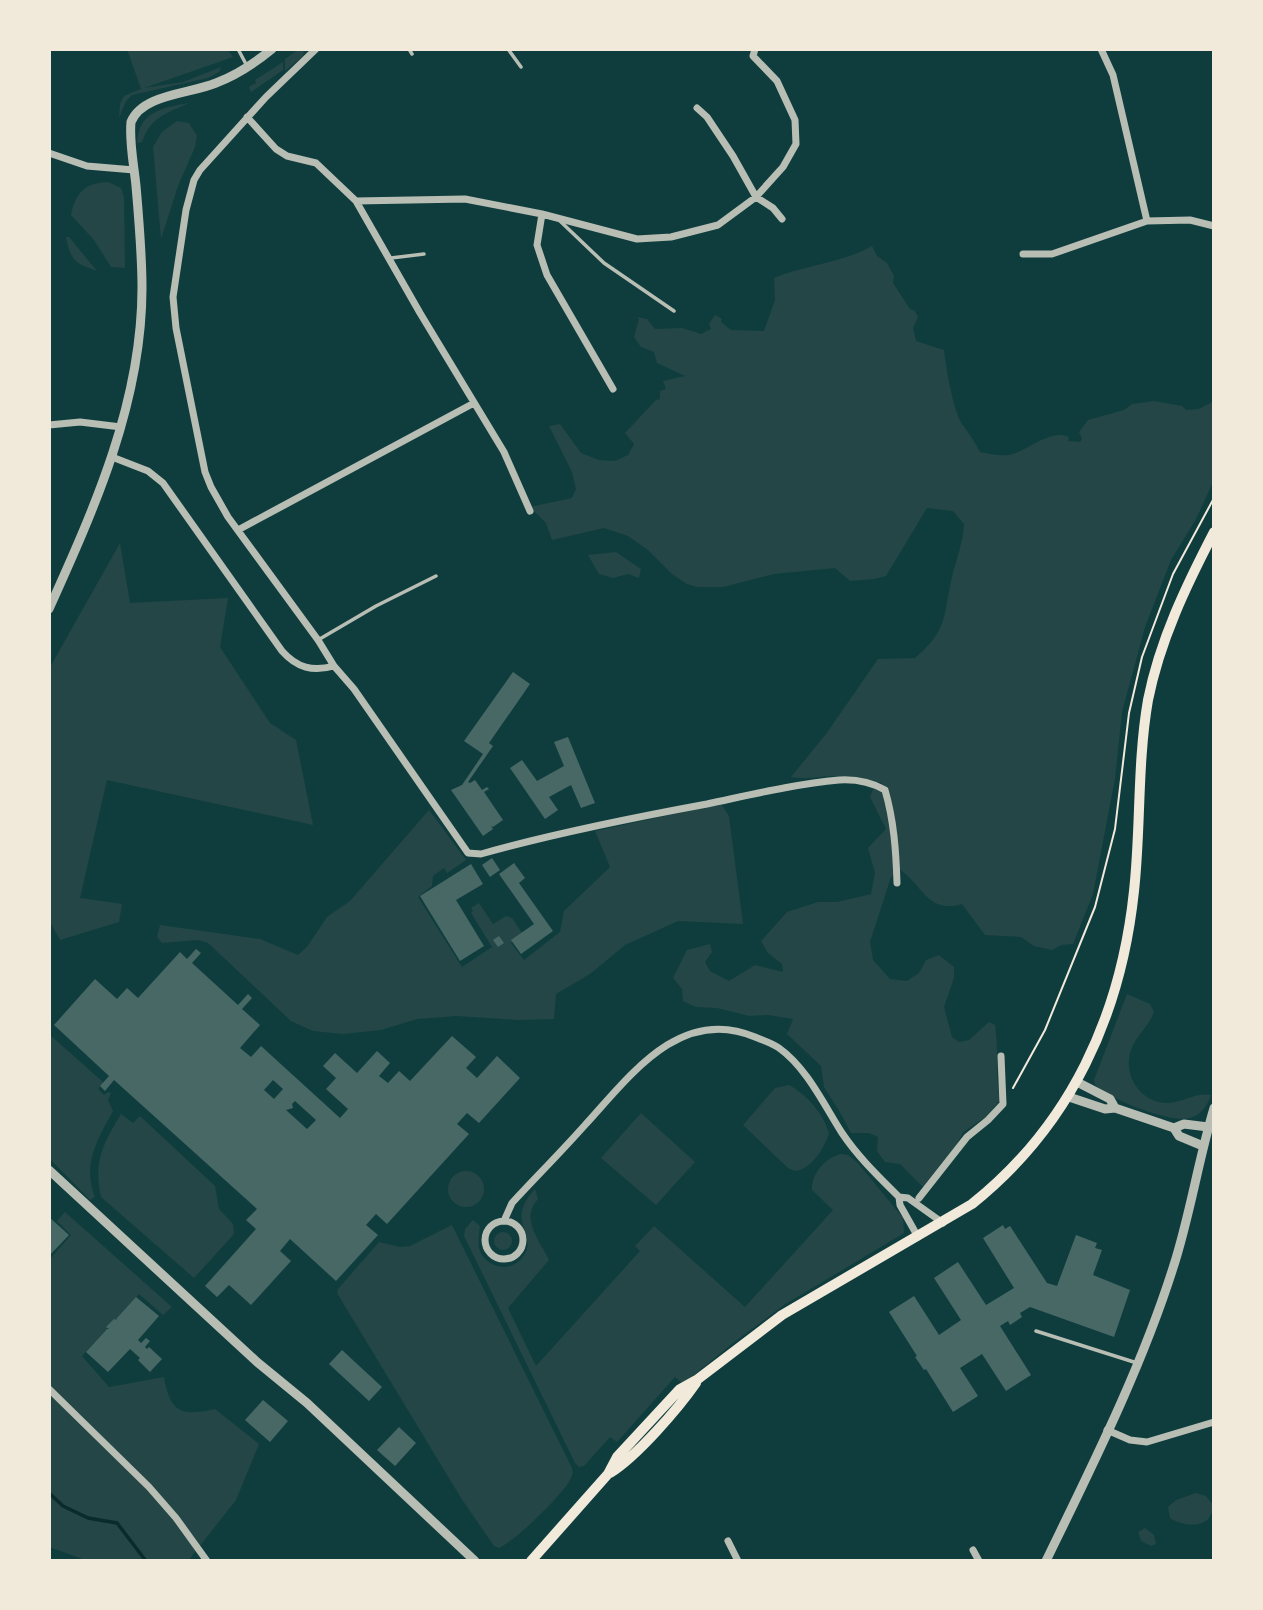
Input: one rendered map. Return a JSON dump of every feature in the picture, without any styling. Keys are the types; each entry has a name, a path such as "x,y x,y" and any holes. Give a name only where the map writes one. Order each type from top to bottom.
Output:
{"main road":[{"path":"531,1561 608,1474 624,1464 686,1397 698,1379 782,1315 972,1204 1007,1173 1069,1097 1109,1013 1127,938 1134,891 1143,732 1156,666 1178,604 1214,533"}],"street":[{"path":"49,609 87,524 121,427 132,381 141,319 140,223 131,122 141,107 155,100 208,86 248,67 272,49"},
{"path":"316,49 214,152 194,180 176,262 173,297 176,328 205,472 219,501 238,530 334,666 354,689 468,853 481,854 588,827 765,792 841,780 864,781 885,790 895,842 897,883"},
{"path":"356,201 465,199 542,214 637,239 671,237 718,225 756,197 783,167 796,144 795,120 777,81 753,56 755,49"},
{"path":"1101,49 1113,75 1147,221"},
{"path":"697,108 707,117 733,156 756,197 773,208 782,219"},
{"path":"247,117 276,149 287,156 316,163 356,201 504,452 530,511"},
{"path":"49,153 87,166 134,170"},
{"path":"542,214 537,245 547,275 613,389"},
{"path":"1023,254 1052,254 1147,221 1190,220 1214,226"},
{"path":"238,530 474,403"},
{"path":"49,425 88,423 121,427"},
{"path":"111,457 148,471 163,483 286,656 304,668 313,670 334,666"},
{"path":"504,1221 516,1225 523,1242 517,1254 506,1259 493,1256 485,1240 490,1228 504,1221 512,1203 631,1074 655,1052 688,1034 716,1028 744,1033 779,1047 811,1083 871,1169 899,1196 908,1198 943,1223"},
{"path":"919,1198 967,1137 1003,1104 1001,1056"},
{"path":"1077,1082 1110,1099 1115,1108"},
{"path":"1069,1097 1105,1110 1115,1108 1174,1128 1179,1136 1203,1146"},
{"path":"1046,1561 1137,1363 1173,1267 1214,1108"},
{"path":"1174,1128 1184,1124 1208,1127"},
{"path":"49,1171 474,1559 482,1561"},
{"path":"899,1196 900,1205 918,1237"},
{"path":"49,1389 149,1487 176,1518 207,1561"},
{"path":"1107,1430 1130,1440 1147,1442 1214,1422"},
{"path":"728,1541 738,1561"},
{"path":"973,1550 979,1561"}],"lane":[{"path":"239,49 248,67"},
{"path":"508,49 521,67"},
{"path":"556,218 604,263 674,311"},
{"path":"389,259 425,254"},
{"path":"318,640 376,606 436,576"},
{"path":"1036,1331 1137,1363"}],"path":[{"path":"1003,1104 1045,1030 1095,907 1115,829 1129,713 1142,657 1173,574 1214,498"}],"shaded area":[{"path":"127,49 227,49 233,57 144,88 183,82 221,67 219,72 208,78 132,95 126,101 119,118 120,104 124,96 141,89"},
{"path":"299,49 304,49 303,56 285,71 285,59"},
{"path":"283,62 283,70 251,92 249,87 256,83 255,80"},
{"path":"189,103 160,117 150,126 142,142 137,143 142,124 147,118 161,109"},
{"path":"177,121 189,123 197,136 161,239 153,147 162,132"},
{"path":"108,182 121,188 124,197 125,268 111,267 94,240 71,215 83,190 93,184"},
{"path":"66,237 69,237 97,271 75,260"},
{"path":"872,246 877,256 887,263 894,276 893,283 918,317 913,328 916,341 944,350 956,409 980,452 1009,455 1055,435 1069,437 1068,441 1080,442 1082,439 1079,432 1088,420 1124,410 1132,404 1154,401 1182,406 1186,410 1199,409 1214,401 1214,480 1196,519 1171,560 1145,627 1122,712 1115,779 1093,894 1073,944 1061,945 1052,950 1034,946 1021,937 985,935 962,904 950,906 933,902 900,870 891,877 870,942 873,960 890,979 907,981 919,973 926,960 939,955 954,967 954,978 944,1007 952,1037 959,1042 969,1040 989,1022 995,1025 996,1034 1000,1100 986,1117 963,1132 957,1144 923,1187 900,1164 885,1162 877,1151 878,1137 869,1133 851,1133 824,1087 821,1066 787,1034 793,1019 768,1015 749,1016 717,1008 696,1007 683,1001 682,989 673,978 687,950 710,944 712,952 705,962 710,971 729,981 755,965 783,972 782,964 768,953 761,941 787,912 818,902 837,902 871,894 875,873 868,848 886,829 870,797 874,787 882,783 843,776 791,777 826,734 878,659 915,658 939,631 964,524 953,511 927,508 886,576 874,579 850,581 835,568 774,574 723,587 697,587 672,574 648,550 628,536 604,528 552,540 546,523 530,507 572,498 576,489 572,472 549,426 560,424 581,453 599,460 615,461 628,455 634,444 625,433 660,399 660,391 666,389 663,381 685,376 657,363 654,352 641,347 634,337 639,319 637,317 647,319 655,329 682,328 701,334 711,329 709,324 715,315 731,330 764,331 775,300 774,278"},
{"path":"120,543 130,603 228,598 220,647 270,723 296,740 313,825 107,780 80,898 122,904 119,922 60,940 49,920 49,669"},
{"path":"616,552 641,569 639,578 628,574 613,578 599,574 588,555"},
{"path":"721,804 729,816 743,924 678,921 625,945 590,974 556,994 554,1019 518,1020 457,1016 417,1019 381,1030 343,1034 313,1031 291,1021 208,943 198,940 162,943 157,937 160,925 260,939 298,955 307,947 327,917 350,901 429,810 466,860 447,873 444,868 433,876 432,886 418,897 462,967 492,947 471,913 471,908 479,903 493,924 506,916 512,918 522,933 511,943 524,960 560,932 564,911 610,867 595,831"},
{"path":"1127,994 1150,1004 1154,1012 1131,1050 1129,1069 1136,1086 1150,1099 1159,1102 1169,1103 1211,1095 1198,1114 1184,1119 1150,1112 1112,1097 1095,1085 1094,1080"},
{"path":"49,1034 103,1082 98,1089 104,1095 111,1093 108,1100 113,1111 97,1143 91,1163 91,1185 95,1197 90,1200 49,1158"},
{"path":"789,1085 814,1105 829,1133 821,1151 812,1162 795,1171 788,1168 743,1125 775,1088"},
{"path":"641,1113 695,1162 656,1205 601,1158"},
{"path":"121,1114 133,1123 140,1116 215,1186 219,1209 233,1224 234,1234 194,1278 101,1197 98,1173 101,1153"},
{"path":"841,1154 848,1155 857,1162 903,1218 904,1233 784,1305 683,1384 675,1377 617,1442 610,1437 584,1466 579,1467 464,1236 465,1229 473,1220 480,1226 479,1248 491,1264 504,1267 517,1263 527,1250 528,1242 522,1211 535,1189 538,1199 533,1207 531,1222 549,1260 508,1308 536,1366 640,1251 635,1246 654,1226 745,1307 833,1210 812,1190 812,1184 820,1167"},
{"path":"466,1171 479,1176 484,1189 479,1202 466,1207 453,1202 448,1189 453,1176"},
{"path":"65,1212 172,1307 163,1315 139,1294 82,1356 109,1387 164,1377 170,1398 179,1409 194,1412 215,1409 259,1444 236,1500 188,1561 88,1561 49,1547 49,1260 71,1235 57,1221"},
{"path":"452,1225 573,1471 567,1485 550,1505 516,1537 499,1548 494,1546 461,1498 337,1293 379,1242 400,1247 410,1246"},
{"path":"503,1232 509,1235 512,1241 509,1247 503,1250 497,1247 494,1241 497,1235"},
{"path":"1196,1493 1206,1496 1213,1505 1208,1519 1190,1525 1170,1518 1168,1507 1176,1500"},
{"path":"1145,1528 1154,1535 1156,1544 1151,1546 1141,1541 1138,1532"}],"building":[{"path":"513,672 530,684 489,743 493,746 468,782 475,780 482,790 487,787 489,789 484,792 503,820 491,826 493,829 483,836 451,790 462,785 483,754 464,741"},
{"path":"568,737 595,803 581,808 571,785 549,797 558,810 545,819 510,768 522,760 537,781 564,766 554,742"},
{"path":"492,858 500,870 490,877 482,865"},
{"path":"514,863 525,878 519,883 553,931 521,954 511,940 534,924 499,874"},
{"path":"471,864 483,884 456,900 484,946 460,961 420,896"},
{"path":"499,936 504,943 498,947 493,940"},
{"path":"196,949 201,953 192,963 238,1005 248,994 252,998 242,1009 260,1025 240,1048 251,1057 261,1046 340,1118 348,1109 326,1089 336,1078 323,1066 335,1053 357,1073 377,1051 390,1063 379,1076 388,1083 399,1071 410,1081 452,1036 476,1057 466,1068 477,1078 497,1056 520,1078 479,1123 467,1113 457,1124 469,1134 387,1224 376,1214 366,1225 378,1235 336,1281 290,1239 280,1251 291,1261 251,1305 229,1285 217,1297 205,1286 256,1229 246,1220 257,1209 114,1080 105,1091 100,1086 109,1076 54,1025 95,979 117,999 127,988 138,998 180,952 187,959","holes":["273,1080 283,1089 274,1099 264,1090","295,1101 316,1120 307,1129 286,1110 293,1108"]},
{"path":"49,1217 69,1235 49,1256"},
{"path":"1003,1225 1005,1229 1010,1226 1047,1283 1057,1286 1076,1235 1097,1243 1095,1248 1102,1250 1093,1275 1130,1290 1114,1337 1030,1307 1020,1313 1022,1317 1010,1325 1008,1321 1000,1326 1031,1375 1006,1391 982,1354 960,1368 978,1396 953,1412 926,1369 924,1370 915,1357 917,1356 889,1312 914,1296 939,1335 961,1320 934,1278 958,1262 986,1305 1014,1288 983,1238"},
{"path":"136,1297 159,1316 138,1340 141,1343 146,1338 150,1341 145,1347 149,1347 162,1359 150,1372 130,1349 108,1372 86,1352"},
{"path":"342,1350 382,1387 369,1401 329,1364"},
{"path":"263,1400 288,1421 270,1442 245,1420"},
{"path":"399,1427 416,1443 395,1466 377,1450"}],"waterway":[{"path":"49,1493 63,1506 88,1518 117,1523 146,1561"}]}
